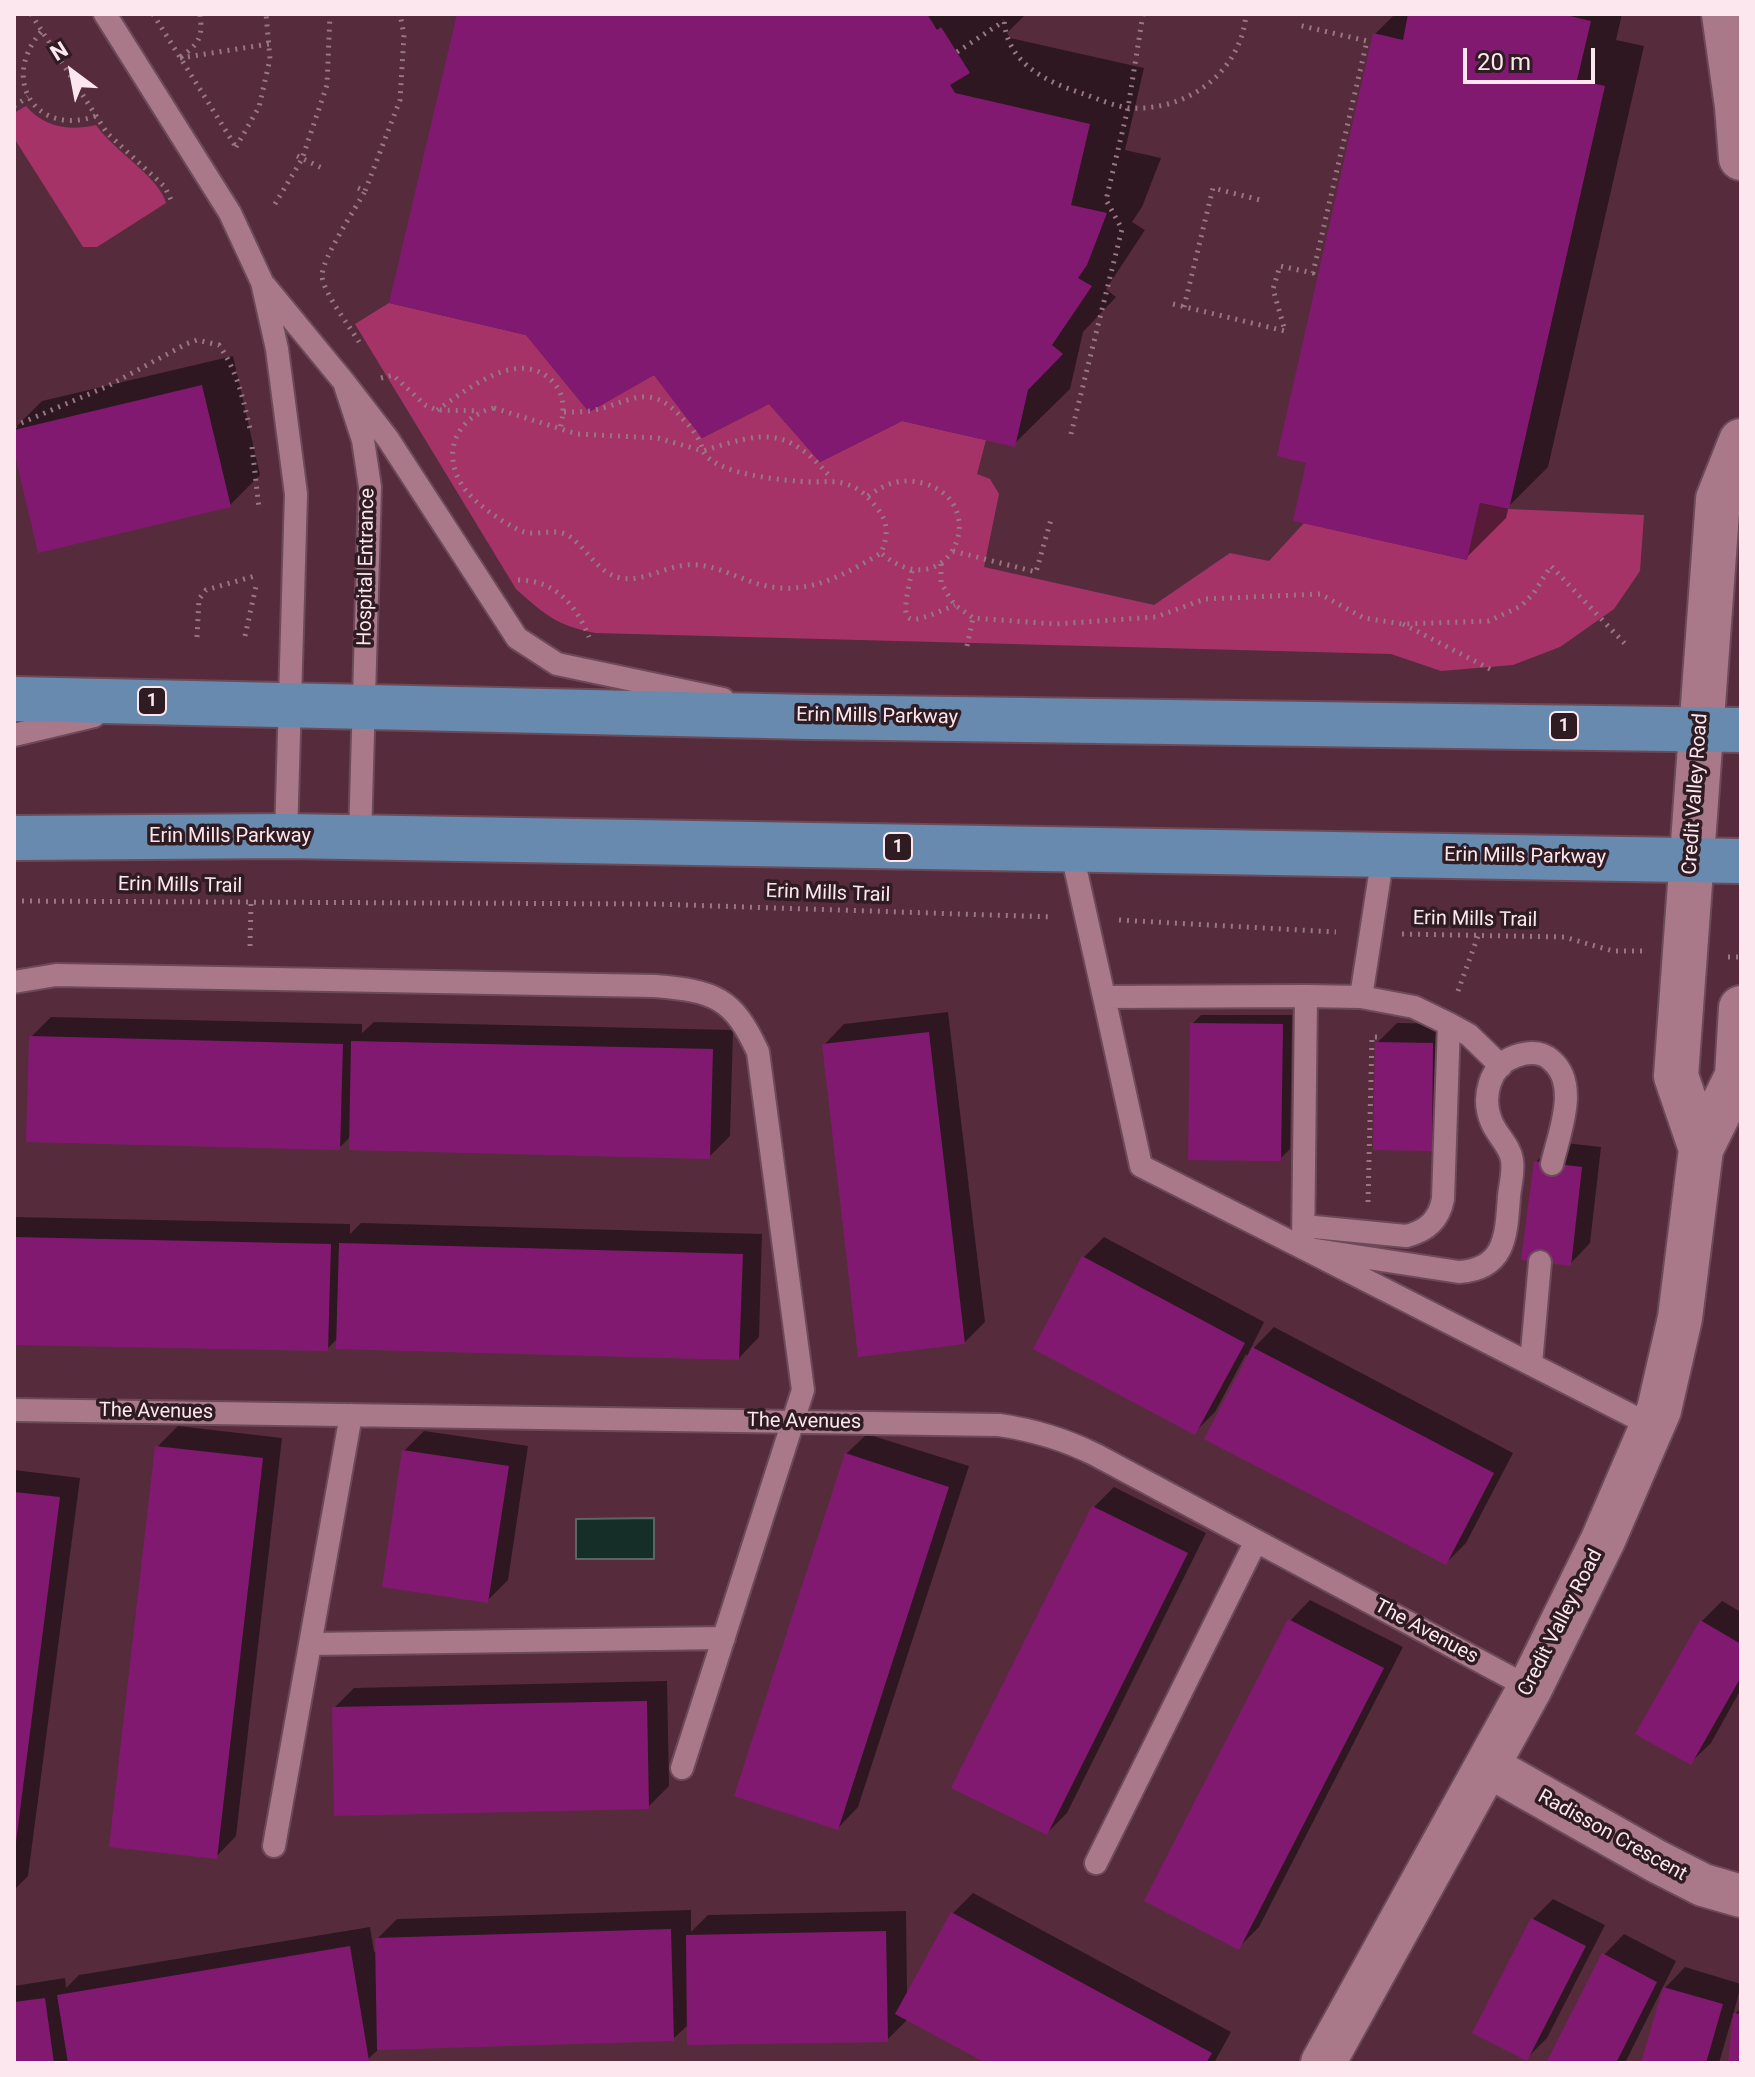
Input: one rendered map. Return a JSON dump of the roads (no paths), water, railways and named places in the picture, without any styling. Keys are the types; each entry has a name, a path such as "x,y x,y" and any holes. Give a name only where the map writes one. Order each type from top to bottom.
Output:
{"main road":[{"name":"Erin Mills Parkway","path":"14,699 810,717 1721,729"},
{"name":"Erin Mills Parkway","path":"14,838 286,836 1741,861"}],"street":[{"path":"1724,14 1741,158"},
{"name":"Credit Valley Road","path":"1701,1149 1676,1076 1691,860 1721,729 1718,499 1741,441"},
{"name":"Credit Valley Road","path":"1323,2063 1530,1688 1603,1540 1659,1410 1680,1318 1701,1149 1737,1076 1741,1008"},
{"name":"Radisson Crescent","path":"1488,1766 1656,1861 1703,1885 1741,1896"}],"lane":[{"name":"Hospital Entrance","path":"105,14 230,213 262,282 277,349 296,494 286,836"},
{"name":"Hospital Entrance","path":"262,282 344,382 363,440 370,487 360,838"},
{"path":"344,382 388,439 517,638 557,664 810,717"},
{"path":"14,735 157,701"},
{"path":"1071,849 1141,1166 1303,1237 1531,1364 1652,1426"},
{"path":"1361,997 1383,855"},
{"path":"14,982 56,975 655,986 690,989 725,1001 745,1024 758,1052 803,1390 682,1768"},
{"path":"1303,1237 1306,996"},
{"path":"1104,997 1361,997 1414,1007 1446,1022 1469,1035 1501,1066"},
{"path":"1303,1237 1406,1236 1419,1233 1440,1213 1443,1199 1446,1022"},
{"path":"1303,1237 1459,1272 1476,1271 1492,1261 1506,1233 1512,1159 1490,1120 1486,1103 1489,1084 1501,1066 1513,1057 1531,1053 1545,1055 1563,1075 1566,1092 1552,1164"},
{"path":"1531,1364 1540,1262"},
{"name":"The Avenues","path":"14,1410 999,1425 1033,1430 1064,1439 1096,1455 1530,1688"},
{"path":"274,1846 351,1415"},
{"path":"1096,1863 1256,1541"},
{"path":"311,1644 724,1638"}]}
